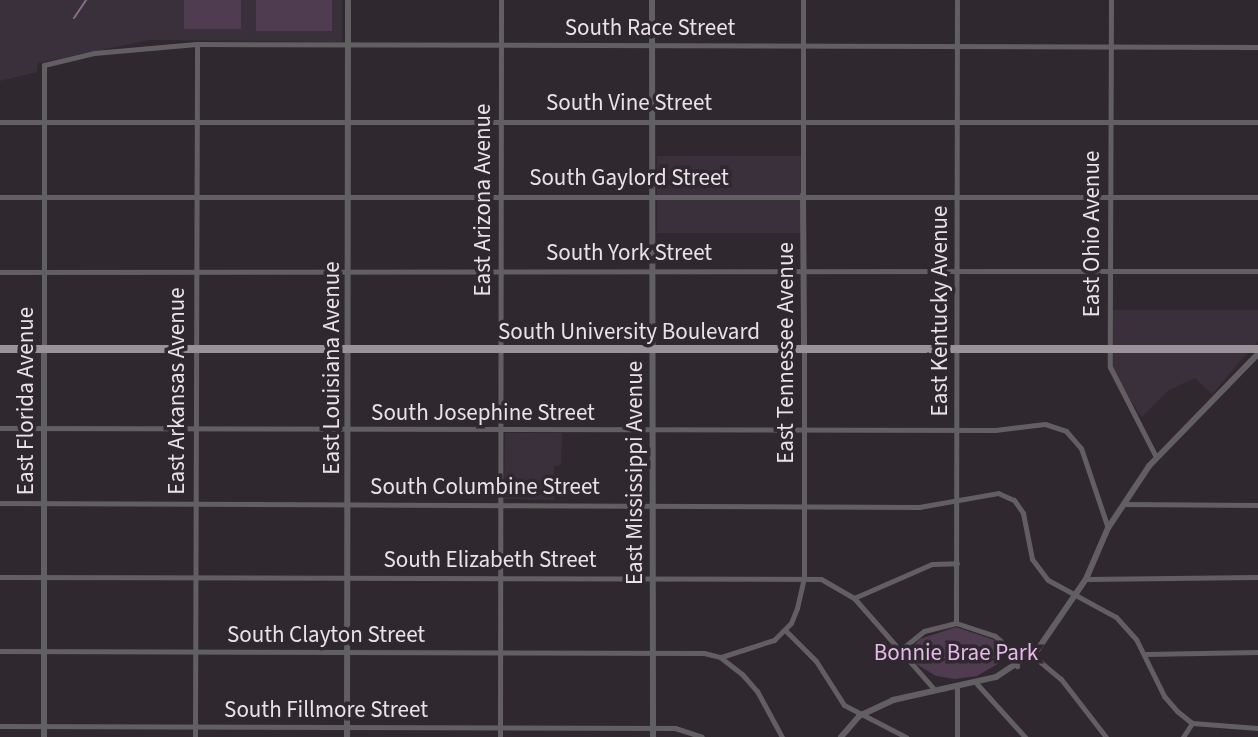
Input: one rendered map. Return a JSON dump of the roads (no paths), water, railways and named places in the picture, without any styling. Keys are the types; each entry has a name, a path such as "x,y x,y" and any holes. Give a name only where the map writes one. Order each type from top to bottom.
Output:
{"main road":[{"name":"South University Boulevard","path":"0,349 1258,352"}],"street":[{"name":"East Louisiana Avenue","path":"347,737 350,119 348,0"},
{"name":"East Arizona Avenue","path":"500,737 501,0"},
{"name":"East Mississippi Avenue","path":"652,0 653,733"},
{"name":"East Tennessee Avenue","path":"785,630 797,608 804,578 803,0"},
{"name":"East Kentucky Avenue","path":"956,622 957,0"},
{"name":"East Ohio Avenue","path":"1111,0 1109,350 1113,381 1136,413 1156,457"},
{"name":"South Race Street","path":"44,65 94,52 197,44 1258,47"},
{"name":"East Arkansas Avenue","path":"195,737 197,429 194,269 197,44"},
{"name":"East Florida Avenue","path":"44,65 44,737"},
{"name":"South Vine Street","path":"0,122 350,119 1258,122"},
{"name":"South Gaylord Street","path":"0,197 44,194 1258,197"},
{"name":"South York Street","path":"0,272 194,269 1258,271"},
{"path":"841,737 859,716 934,689 977,684 1017,666 1032,655 1054,631 1086,579 1108,528 1156,457 1258,352"},
{"name":"South Josephine Street","path":"0,428 957,430 1045,424 1066,431 1081,448 1108,528"},
{"name":"South Columbine Street","path":"0,503 919,507 998,493 1014,500 1023,513 1032,559 1048,580 1074,597"},
{"path":"1124,504 1258,505"},
{"path":"854,598 932,564 957,563"},
{"name":"South Elizabeth Street","path":"0,577 821,579 854,598 898,652 934,689"},
{"path":"1086,579 1258,577"},
{"path":"1074,597 1116,617 1145,654 1164,696 1192,723 1258,728"},
{"path":"898,652 924,631 956,622 980,628 1002,641 1017,666"},
{"path":"720,657 766,644 785,630 816,661 844,705 859,716 875,718 905,737"},
{"name":"South Clayton Street","path":"0,652 652,652 720,657"},
{"path":"1145,654 1258,652"},
{"path":"1032,655 1063,681 1105,737"},
{"path":"720,657 757,691 782,737"},
{"path":"977,684 1025,737"},
{"path":"957,687 957,737"},
{"path":"1183,737 1192,723"},
{"name":"South Fillmore Street","path":"0,726 500,728 653,733 675,728 702,737"}],"waterway":[{"path":"74,18 86,0"}],"park label":[{"name":"Bonnie Brae Park","path":"956,653"}]}
